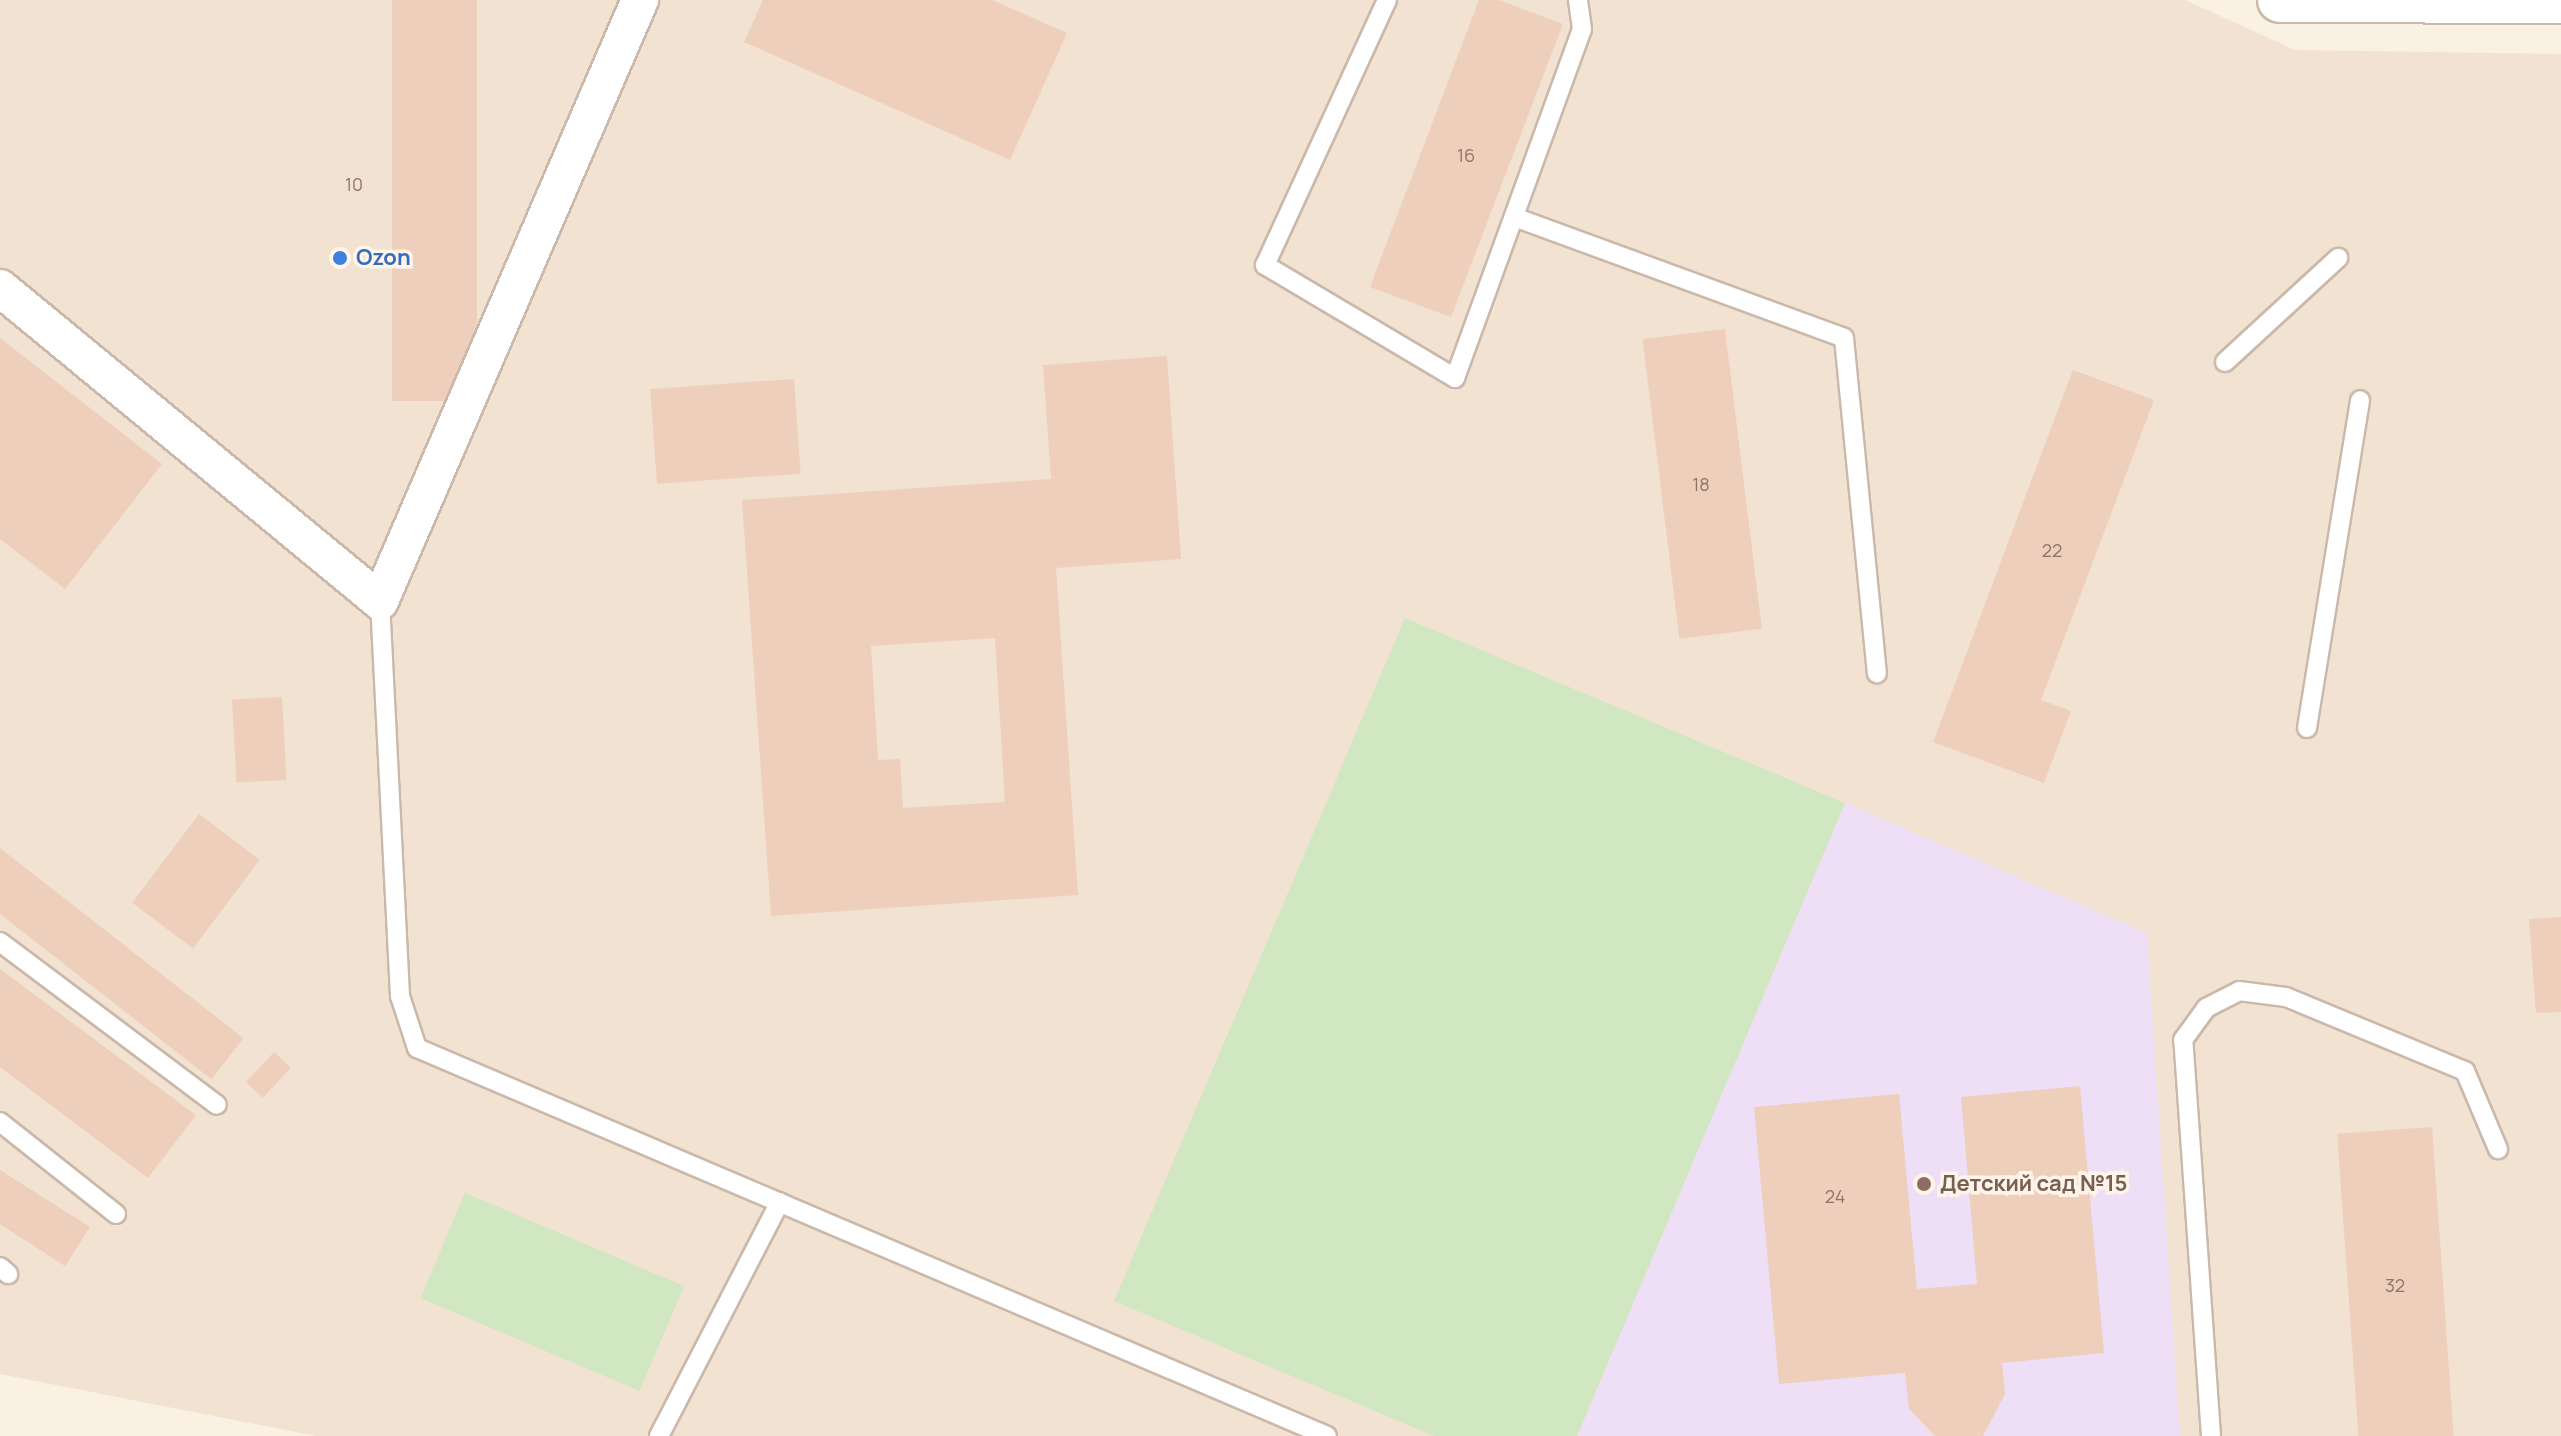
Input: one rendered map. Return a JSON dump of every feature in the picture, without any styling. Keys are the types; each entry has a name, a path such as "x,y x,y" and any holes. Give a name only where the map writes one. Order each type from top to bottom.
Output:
{"street":[{"path":"0,288 380,601 640,0"},
{"path":"2280,0 2561,1"}],"lane":[{"path":"1387,0 1265,265 1455,378 1582,29 1578,0"},
{"path":"1514,217 1844,338 1877,673"},
{"path":"2225,362 2338,258"},
{"path":"2307,728 2360,400"},
{"path":"380,601 400,996 417,1048 1327,1436"},
{"path":"0,942 217,1105"},
{"path":"2211,1436 2183,1040 2206,1008 2239,991 2286,997 2465,1071 2498,1149"},
{"path":"0,1122 116,1214"},
{"path":"659,1436 780,1202"}],"shaded area":[{"path":"0,0 2185,0 2295,50 2561,54 2561,1436 316,1436 0,1374"},
{"name":"Детский сад №15","path":"1845,803 2147,933 2180,1436 1577,1436"}],"green space":[{"path":"1405,618 1845,803 1577,1436 1434,1436 1114,1301"},
{"path":"465,1193 684,1286 640,1391 420,1298"}],"building":[{"path":"392,0 477,0 477,401 392,401"},
{"path":"763,0 992,0 1067,33 1010,160 744,42"},
{"path":"1479,0 1499,0 1563,24 1451,317 1370,287"},
{"path":"1725,329 1762,629 1679,639 1643,339"},
{"path":"0,338 162,464 65,589 0,539"},
{"path":"1167,356 1181,559 1056,568 1078,895 771,916 742,500 1051,479 1043,365","holes":["995,638 1005,802 903,808 900,759 878,760 871,646"]},
{"path":"2073,370 2154,400 2041,700 2071,711 2044,783 1933,742"},
{"path":"794,379 801,474 657,484 650,389"},
{"path":"282,697 286,780 236,783 232,700"},
{"path":"199,814 260,860 193,948 132,903"},
{"path":"0,848 243,1038 211,1079 0,914"},
{"path":"2561,917 2561,1012 2536,1013 2529,919"},
{"path":"0,969 196,1115 148,1178 0,1067"},
{"path":"274,1052 291,1068 263,1098 246,1082"},
{"path":"2080,1086 2104,1353 2002,1363 2005,1394 1983,1436 1935,1436 1909,1409 1905,1373 1779,1384 1754,1107 1899,1094 1917,1289 1977,1284 1961,1097"},
{"path":"2432,1127 2454,1436 2358,1436 2337,1134"},
{"path":"0,1170 90,1227 65,1266 0,1224"}],"place":[{"name":"Ozon","path":"340,258"},
{"name":"Детский сад №15","path":"1924,1184"}]}
